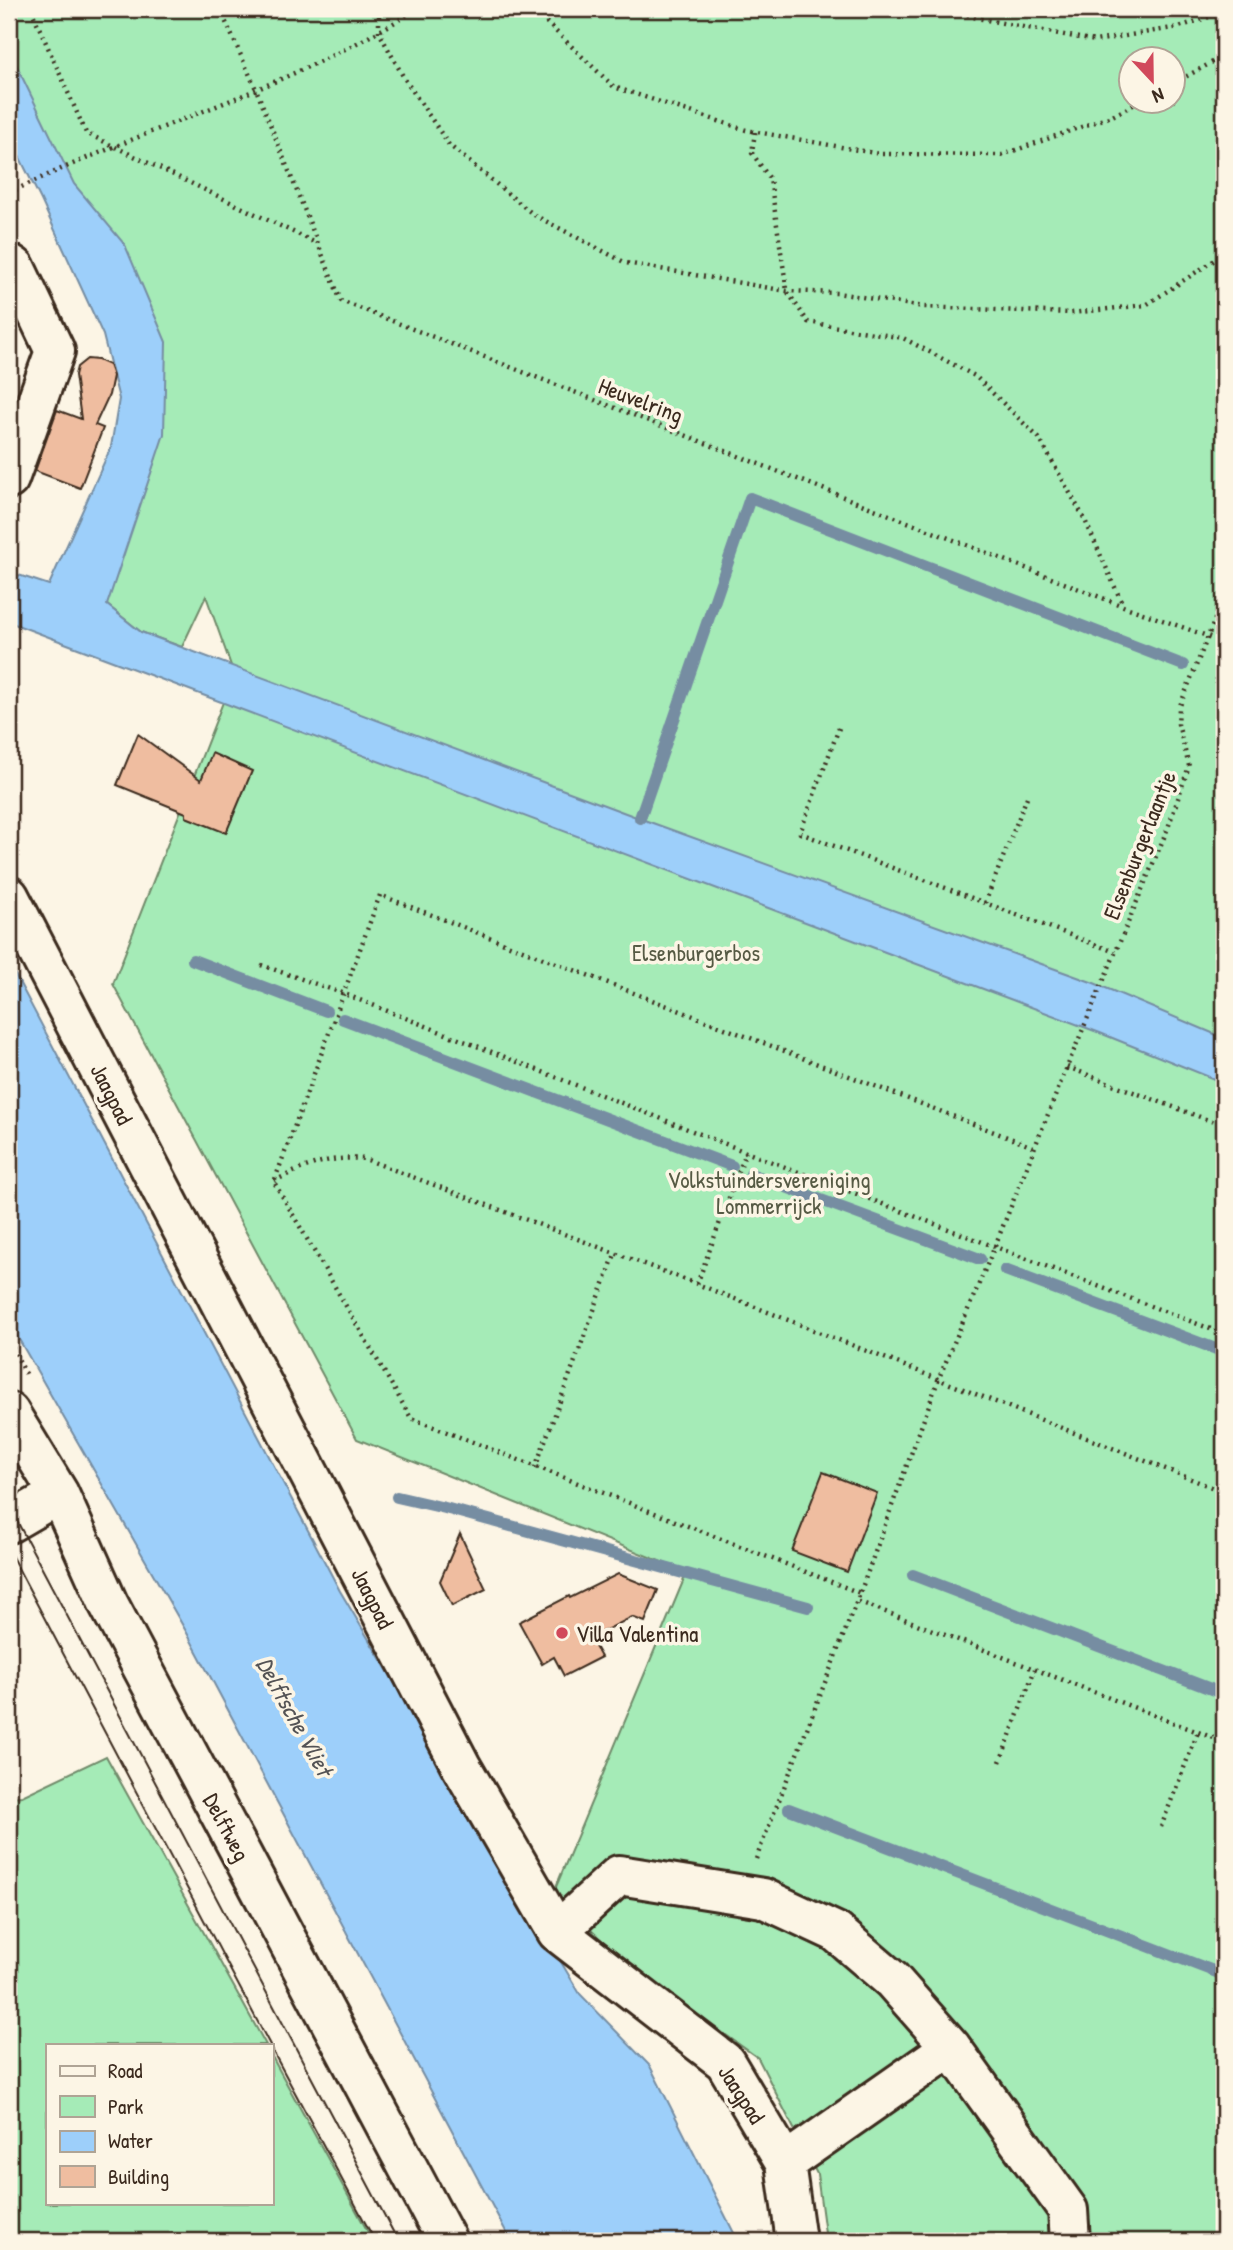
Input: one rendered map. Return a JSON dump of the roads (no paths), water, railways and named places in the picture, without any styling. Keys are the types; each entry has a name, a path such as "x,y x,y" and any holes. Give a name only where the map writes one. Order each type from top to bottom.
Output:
{"street":[{"path":"9,263 15,267 55,351 9,479"},
{"name":"Jaagpad","path":"9,896 461,1766 557,1932 725,2062 785,2163 796,2241"},
{"name":"Delftweg","path":"9,1412 58,1494 108,1603 447,2241"},
{"path":"9,1523 58,1494"},
{"path":"557,1932 619,1875 762,1898 836,1932 892,1980 951,2047 1068,2210 1070,2241"},
{"path":"785,2163 951,2047"}],"water":[{"path":"9,50 74,184 125,245 166,342 164,434 107,605 141,632 647,821 1094,983 1224,1038 1224,1083 1100,1033 9,622 9,572 49,585 111,447 119,399 103,335 9,136"},
{"name":"Delftsche Vliet","path":"9,963 340,1591 580,1994 650,2066 738,2241 511,2241 187,1633 9,1322"}],"waterway":[{"path":"640,818 750,498 1183,665"},
{"path":"193,960 326,1011"},
{"path":"343,1019 732,1166"},
{"path":"751,1174 980,1259"},
{"path":"1005,1270 1224,1352"},
{"path":"397,1497 808,1607"},
{"path":"913,1575 1224,1694"},
{"path":"789,1809 1224,1975"}],"tram line":[{"path":"9,1506 398,2241"},
{"path":"9,1551 269,2044"},
{"path":"273,2052 375,2241"}],"place":[{"name":"Villa Valentina","path":"562,1633"}],"park label":[{"name":"Elsenburgerbos","path":"696,952"},
{"name":"Volkstuindersvereniging Lommerrijck","path":"769,1192"}]}
